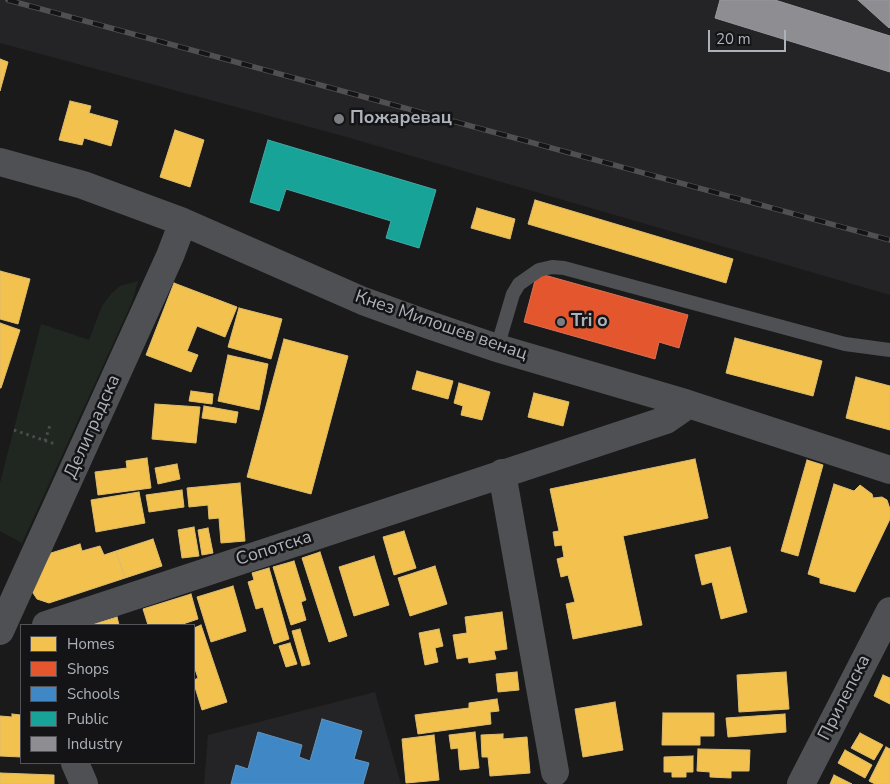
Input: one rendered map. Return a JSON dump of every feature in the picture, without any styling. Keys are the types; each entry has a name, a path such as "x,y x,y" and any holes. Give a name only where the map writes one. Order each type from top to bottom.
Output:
{"street":[{"name":"Кнез Милошев венац","path":"0,162 83,184 183,222 363,301 497,348 685,403 890,470"},
{"name":"Делиградска","path":"7,631 183,222"},
{"name":"Сопотска","path":"49,624 666,420 682,409 685,403"},
{"path":"502,473 555,772"},
{"name":"Прилепска","path":"800,784 890,612"},
{"path":"75,764 84,784"}],"lane":[{"path":"497,348 513,294 519,284 539,270 552,267 564,268 845,344 890,350"}],"path":[{"path":"45,441 50,425"},
{"path":"14,430 58,445"}],"shaded area":[{"path":"0,0 890,0 890,295 343,136 0,43"},
{"path":"138,281 132,302 22,543 0,531 0,483 41,324 89,340 102,306 111,294 120,286"},
{"path":"375,692 401,784 204,784 208,735"}],"building: Homes":[{"path":"0,59 8,62 0,91"},
{"path":"70,101 91,106 89,113 118,121 111,146 84,138 82,145 59,140"},
{"path":"175,130 204,140 190,187 160,177"},
{"path":"535,200 733,259 726,283 528,224"},
{"path":"477,208 515,219 510,239 471,228"},
{"path":"0,271 30,279 18,324 0,319"},
{"path":"174,283 237,307 225,337 197,326 187,351 198,355 191,372 146,355"},
{"path":"239,308 282,319 271,359 228,347"},
{"path":"0,323 20,330 1,388 0,388"},
{"path":"735,338 822,361 813,396 726,373"},
{"path":"284,339 348,356 311,494 247,477"},
{"path":"228,355 268,364 259,410 218,401"},
{"path":"417,371 453,381 448,399 412,389"},
{"path":"856,377 890,386 890,430 846,418"},
{"path":"459,383 490,392 482,420 461,415 463,406 454,403"},
{"path":"191,391 213,394 212,404 189,401"},
{"path":"534,393 569,402 563,426 528,417"},
{"path":"155,404 200,407 196,443 152,439"},
{"path":"204,406 238,412 236,423 202,418"},
{"path":"147,458 151,488 98,495 95,472 127,468 126,461"},
{"path":"695,459 708,518 623,536 642,625 573,639 566,604 575,602 568,575 561,577 557,559 564,557 562,545 555,546 553,532 559,531 550,489"},
{"path":"807,460 823,465 798,556 781,551"},
{"path":"177,464 180,479 158,484 155,468"},
{"path":"240,483 245,541 221,543 219,518 209,519 208,505 189,507 187,488"},
{"path":"834,484 854,491 860,485 872,494 873,498 882,497 887,500 890,509 890,519 855,592 820,583 820,578 808,574"},
{"path":"182,490 184,507 149,512 146,495"},
{"path":"139,492 145,523 96,532 91,500"},
{"path":"194,527 199,556 182,558 178,530"},
{"path":"208,528 213,553 202,555 198,530"},
{"path":"404,531 416,568 394,575 383,537"},
{"path":"153,539 162,566 125,578 116,551"},
{"path":"80,544 82,551 100,546 104,555 116,551 125,578 49,603 37,599 31,590 51,553"},
{"path":"730,547 747,612 721,619 712,582 702,585 695,555"},
{"path":"320,552 347,636 329,642 302,558"},
{"path":"374,556 389,605 354,616 339,567"},
{"path":"294,561 306,600 301,602 306,620 291,625 273,567"},
{"path":"435,566 447,604 410,616 398,578"},
{"path":"269,568 289,639 274,644 263,607 256,609 248,582 254,580 252,573"},
{"path":"233,586 246,631 211,642 197,597"},
{"path":"191,594 198,619 183,624 148,624 143,609"},
{"path":"502,612 507,649 494,651 496,659 469,663 468,657 457,659 453,635 467,633 465,617"},
{"path":"117,617 119,624 93,624"},
{"path":"201,625 227,702 202,710 195,687 195,680 198,678 195,669 195,628"},
{"path":"300,629 310,664 302,666 292,631"},
{"path":"439,629 443,646 435,648 438,662 425,665 419,633"},
{"path":"290,643 297,664 286,667 279,646"},
{"path":"517,672 519,690 498,692 496,674"},
{"path":"786,672 789,709 739,712 737,675"},
{"path":"883,675 890,678 890,704 874,696"},
{"path":"497,699 499,711 490,712 491,724 418,734 415,715 469,708 469,703"},
{"path":"615,702 623,750 583,757 575,709"},
{"path":"663,713 714,713 714,736 700,736 700,745 662,745"},
{"path":"12,714 20,715 20,757 0,756 0,716 12,717"},
{"path":"785,714 786,732 728,737 726,718"},
{"path":"475,732 479,768 460,770 458,748 451,749 449,735"},
{"path":"860,733 883,745 874,760 851,748"},
{"path":"503,734 503,739 527,737 530,773 490,776 488,757 482,757 481,735"},
{"path":"434,735 439,780 406,783 402,739"},
{"path":"886,747 890,749 890,784 875,784 869,781"},
{"path":"698,749 750,750 749,771 731,771 731,778 710,777 710,772 697,771"},
{"path":"845,750 872,765 865,778 838,763"},
{"path":"693,756 693,772 686,772 686,777 672,777 672,772 664,772 664,757"},
{"path":"0,773 54,775 54,784 0,784"},
{"path":"834,775 852,784 830,784"}],"building: Shops":[{"path":"537,273 688,315 679,348 659,342 655,359 524,322"}],"building: Schools":[{"path":"322,719 362,731 354,759 369,763 363,784 231,784 236,765 248,769 258,732 302,745 299,757 310,761"}],"building: Public":[{"path":"268,140 436,190 419,248 386,238 391,221 286,189 279,211 250,202"}],"building: Industry":[{"path":"720,0 775,0 890,36 890,72 715,18"},
{"path":"858,0 890,0 890,27 889,28"}],"railway":[{"path":"8,0 890,240"}],"place":[{"name":"Пожаревац","path":"339,119"},
{"name":"Tri o","path":"561,322"}]}
